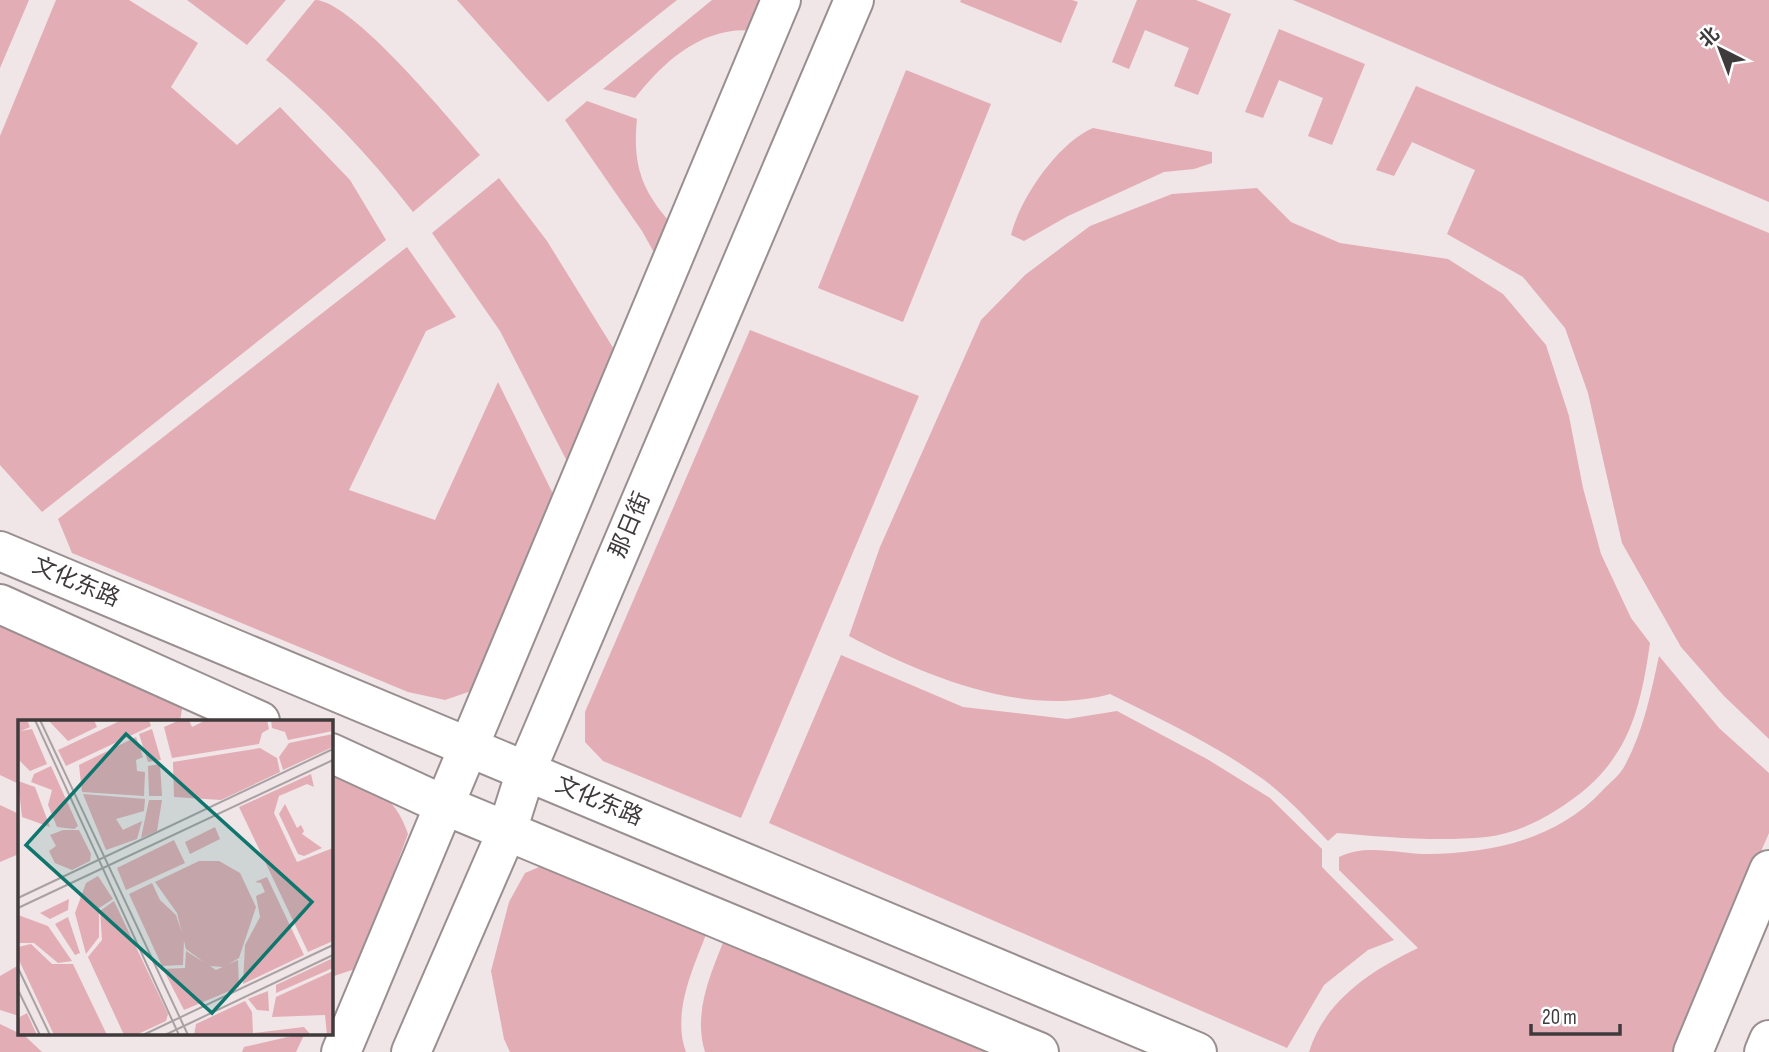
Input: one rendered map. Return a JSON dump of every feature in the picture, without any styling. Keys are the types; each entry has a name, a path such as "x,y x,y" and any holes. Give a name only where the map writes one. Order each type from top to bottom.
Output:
{"street":[{"path":"341,1052 782,0"},
{"name":"那日街","path":"411,1052 506,831 526,771 854,0"},
{"name":"文化东路","path":"0,551 1197,1052"},
{"path":"0,604 258,720"},
{"path":"332,753 444,805 1039,1052"},
{"path":"1693,1052 1769,870"},
{"path":"1764,1052 1769,1040"}],"shaded area":[{"path":"0,0 29,0 0,68"},
{"path":"56,0 129,0 198,43 171,87 237,145 280,107 350,180 386,240 42,512 0,465 0,136"},
{"path":"187,0 286,0 247,45"},
{"path":"315,0 332,5 376,41 426,92 480,155 413,212 344,132 266,60"},
{"path":"457,0 677,0 548,102"},
{"path":"712,0 770,0 756,31 719,34 687,48 659,71 635,98 603,89"},
{"path":"1137,0 1196,0 1231,14 1198,95 1174,86 1189,48 1145,30 1129,69 1112,62"},
{"path":"1293,0 1769,0 1769,202"},
{"path":"960,2 1078,2 1061,43"},
{"path":"1279,29 1365,64 1332,145 1308,136 1323,98 1279,80 1263,118 1245,112"},
{"path":"906,70 991,104 903,322 818,288"},
{"path":"1416,86 1769,233 1769,739 1724,696 1681,647 1622,543 1588,393 1565,328 1523,277 1447,234 1475,170 1412,142 1394,176 1376,170"},
{"path":"587,101 637,119 636,152 642,179 655,204 676,229 661,265 642,231 565,120"},
{"path":"1093,128 1212,152 1212,163 1194,169 1164,172 1068,216 1024,241 1011,235 1023,205 1042,173 1067,146"},
{"path":"499,178 547,241 620,359 572,471 500,331 432,233"},
{"path":"1257,188 1291,222 1340,243 1448,259 1503,294 1546,345 1569,416 1583,488 1601,554 1631,618 1650,643 1634,719 1613,759 1579,795 1547,816 1522,828 1486,837 1449,839 1337,833 1328,841 1267,782 1240,763 1110,694 1077,700 1044,701 1010,697 942,678 849,636 880,547 981,320 1025,275 1090,226 1172,194"},
{"path":"407,247 456,317 426,331 349,490 435,520 498,382 555,498 474,690 445,700 408,692 72,553 58,519"},
{"path":"750,330 919,396 741,818 603,761 585,742 585,712"},
{"path":"0,626 183,704 180,720 18,720 18,784 0,775"},
{"path":"841,655 963,707 1067,719 1117,711 1207,759 1270,798 1322,849 1322,867 1394,940 1368,950 1324,985 1287,1048 769,823"},
{"path":"1659,656 1719,728 1769,773 1769,833 1674,1052 1309,1052 1316,1034 1338,1002 1384,966 1418,948 1339,870 1339,857 1371,850 1428,854 1476,850 1522,840 1565,821 1584,807 1624,767 1641,727"},
{"path":"332,773 368,788 388,800 408,834 358,968 332,977"},
{"path":"0,805 18,814 18,854 0,862"},
{"path":"558,859 709,927 683,1005 682,1037 686,1052 510,1052 504,1039 491,971 509,902 525,873"},
{"path":"728,930 1019,1052 705,1052 701,1021 703,1005"},
{"path":"18,966 18,1016 0,1010 0,976"},
{"path":"0,1024 25,1036 42,1052 0,1052"},
{"path":"305,1034 296,1052 242,1052 244,1047"}]}
